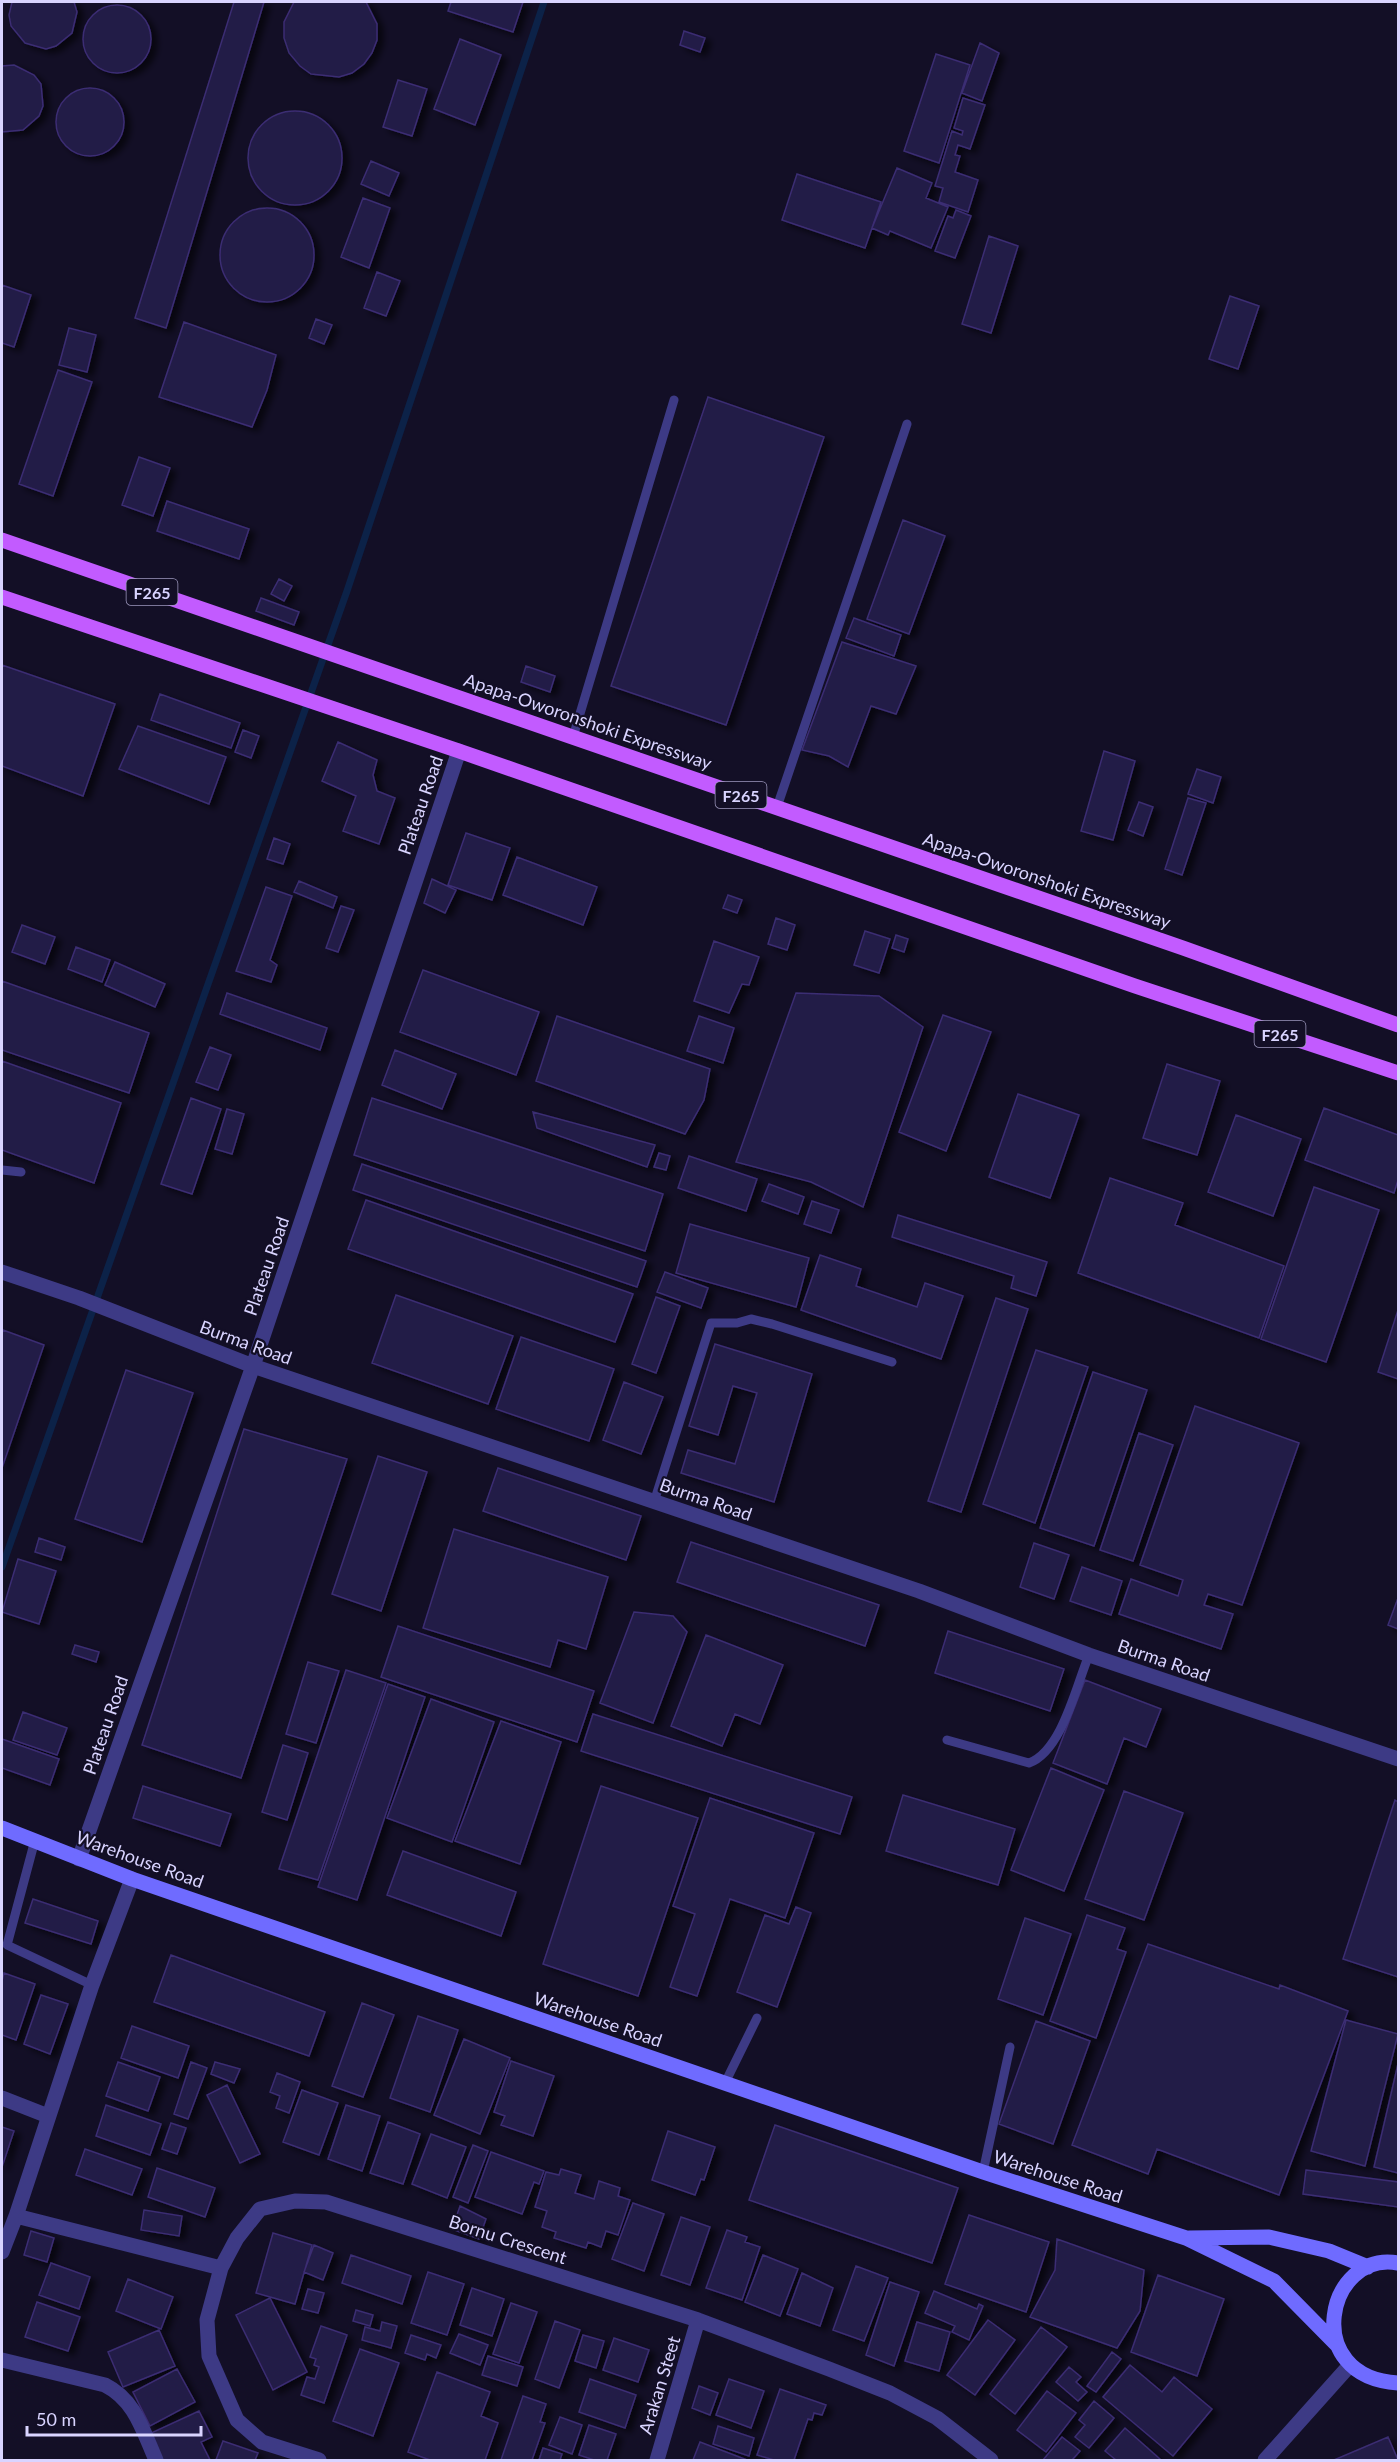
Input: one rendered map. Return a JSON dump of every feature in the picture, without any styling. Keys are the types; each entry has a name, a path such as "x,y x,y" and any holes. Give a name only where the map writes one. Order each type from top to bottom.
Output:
{"main road":[{"name":"Apapa-Oworonshoki Expressway","path":"2,540 1183,948 1398,1025"},
{"name":"F265","path":"2,597 459,751 1135,986 1398,1073"},
{"name":"Warehouse Road","path":"2,1828 132,1879 983,2172 1186,2238 1274,2282 1337,2345 1350,2365"},
{"name":"Warehouse Road","path":"1186,2238 1269,2237 1329,2251 1368,2267"},
{"path":"1337,2345 1333,2321 1337,2299 1350,2280 1368,2267 1398,2263"},
{"path":"1350,2365 1364,2376 1381,2382 1398,2383"}],"street":[{"name":"Plateau Road","path":"79,1859 253,1366 459,751"},
{"name":"Burma Road","path":"2,1272 79,1298 253,1366 919,1591 1089,1655 1398,1760"},
{"path":"2,2252 92,1985 132,1879"},
{"path":"2,2098 48,2115"},
{"name":"Bornu Crescent","path":"221,2268 237,2238 260,2209 296,2201 326,2202 698,2320 890,2393 937,2418 991,2460"},
{"path":"16,2216 221,2268 207,2320 209,2356 237,2420 262,2442 319,2460"},
{"name":"Arakan Steet","path":"657,2460 698,2320"},
{"path":"2,2360 105,2385 119,2392 131,2405 156,2460"},
{"path":"1265,2460 1350,2365"}],"lane":[{"path":"573,737 674,399"},
{"path":"777,807 907,423"},
{"path":"2,1170 21,1172"},
{"path":"654,1502 711,1323 737,1323 751,1319 892,1362"},
{"path":"947,1740 1029,1763 1041,1759 1056,1739 1089,1655"},
{"path":"35,1840 6,1945 92,1985"},
{"path":"725,2083 758,2018"},
{"path":"983,2172 1010,2047"}],"building":[{"path":"12,2 74,2 77,12 72,33 56,46 46,49 25,43 11,26 9,15"},
{"path":"234,2 264,2 166,328 135,318"},
{"path":"294,2 366,2 377,24 377,40 364,64 352,73 339,77 311,74 300,66 289,53 284,38 284,22"},
{"path":"451,2 523,2 513,32 448,11"},
{"path":"117,5 130,8 141,15 148,26 151,39 148,52 141,63 130,70 117,73 104,70 93,63 86,52 83,39 86,26 93,15 104,8"},
{"path":"684,31 705,38 700,52 680,45"},
{"path":"460,39 501,55 475,125 434,109"},
{"path":"980,43 999,53 982,101 962,93"},
{"path":"936,54 970,65 939,163 904,151"},
{"path":"14,65 34,75 41,84 43,106 39,116 23,130 2,132 2,66"},
{"path":"398,80 427,89 412,136 383,127"},
{"path":"90,88 103,91 114,98 121,109 124,122 121,135 114,146 103,153 90,156 77,153 66,146 59,135 56,122 59,109 66,98 77,91"},
{"path":"963,98 985,105 970,149 958,145 955,155 960,156 955,172 978,180 968,212 939,202 943,188 935,186 952,131 962,135 963,131 954,128"},
{"path":"295,111 313,115 328,125 338,140 342,158 338,176 328,191 313,201 295,205 277,201 262,191 252,176 248,158 252,140 262,125 277,115"},
{"path":"371,161 399,173 389,196 361,184"},
{"path":"897,168 932,183 926,198 948,207 931,248 890,231 888,235 872,228"},
{"path":"797,174 881,202 865,248 782,220"},
{"path":"363,198 390,208 369,268 341,257"},
{"path":"267,208 285,212 300,222 310,237 314,255 310,273 300,288 285,298 267,302 249,298 234,288 224,273 220,255 224,237 234,222 249,212"},
{"path":"956,210 971,216 955,258 935,251 948,216 953,218"},
{"path":"989,236 1018,246 991,333 962,324"},
{"path":"377,272 400,281 386,316 364,308"},
{"path":"2,285 31,295 14,347 2,343"},
{"path":"1230,296 1259,306 1238,369 1209,359"},
{"path":"316,319 332,325 324,344 309,338"},
{"path":"184,322 276,355 267,390 252,427 159,397"},
{"path":"69,328 96,335 87,372 59,365"},
{"path":"58,370 92,382 53,496 19,484"},
{"path":"708,397 824,437 726,725 611,686"},
{"path":"139,457 170,468 153,516 122,505"},
{"path":"167,501 249,529 239,559 157,531"},
{"path":"903,520 945,536 909,634 867,619"},
{"path":"279,579 292,586 284,601 271,594"},
{"path":"261,598 299,612 294,625 256,611"},
{"path":"854,618 901,635 894,656 846,638"},
{"path":"842,642 916,666 896,714 871,706 848,767 829,756 802,750"},
{"path":"2,665 115,704 83,796 2,766"},
{"path":"526,666 555,676 550,692 521,682"},
{"path":"160,694 240,723 231,748 151,720"},
{"path":"138,726 226,757 209,804 119,769"},
{"path":"243,730 259,736 251,758 235,752"},
{"path":"338,742 377,760 373,775 377,791 395,798 379,844 343,831 356,796 322,781"},
{"path":"1104,751 1135,761 1113,840 1081,831"},
{"path":"1197,769 1221,777 1213,803 1188,794"},
{"path":"1188,798 1206,803 1182,875 1165,869"},
{"path":"1139,802 1153,807 1143,836 1128,830"},
{"path":"466,833 510,848 492,900 448,885"},
{"path":"274,838 290,844 283,864 267,859"},
{"path":"517,857 597,887 583,925 503,895"},
{"path":"432,879 456,890 445,913 424,903"},
{"path":"299,881 337,897 333,908 294,892"},
{"path":"266,887 292,896 270,960 277,965 271,982 236,971"},
{"path":"728,895 742,900 737,913 723,908"},
{"path":"341,906 354,910 338,952 326,948"},
{"path":"776,918 795,925 787,950 768,944"},
{"path":"22,925 55,937 45,964 12,952"},
{"path":"865,931 890,939 879,973 854,965"},
{"path":"896,935 908,939 904,952 892,948"},
{"path":"714,941 759,957 749,985 742,984 729,1013 694,1001"},
{"path":"76,947 110,960 102,982 68,969"},
{"path":"115,962 165,984 155,1007 105,985"},
{"path":"423,970 539,1012 516,1075 400,1032"},
{"path":"2,981 149,1033 129,1093 2,1050"},
{"path":"227,993 327,1028 320,1050 220,1014"},
{"path":"796,993 879,996 923,1027 863,1207 811,1182 736,1162"},
{"path":"943,1015 991,1032 946,1151 899,1132"},
{"path":"557,1016 710,1069 704,1100 685,1134 536,1081"},
{"path":"699,1016 734,1028 723,1063 687,1051"},
{"path":"210,1047 231,1055 218,1090 196,1082"},
{"path":"395,1050 456,1074 442,1109 382,1085"},
{"path":"2,1061 121,1103 94,1183 2,1150"},
{"path":"1167,1064 1220,1081 1197,1155 1143,1138"},
{"path":"1018,1094 1079,1115 1050,1198 989,1177"},
{"path":"191,1098 221,1109 192,1194 161,1184"},
{"path":"372,1098 663,1194 645,1251 354,1155"},
{"path":"1324,1108 1398,1135 1398,1180 1394,1193 1305,1160"},
{"path":"227,1109 244,1114 232,1154 215,1149"},
{"path":"533,1112 655,1145 647,1167 537,1128"},
{"path":"1236,1115 1301,1139 1273,1216 1208,1192"},
{"path":"659,1153 670,1156 666,1170 654,1167"},
{"path":"689,1156 757,1179 746,1211 678,1188"},
{"path":"362,1164 646,1261 637,1287 353,1190"},
{"path":"1110,1178 1183,1203 1175,1225 1284,1266 1259,1338 1078,1273"},
{"path":"769,1184 804,1197 798,1214 762,1201"},
{"path":"1314,1187 1379,1210 1326,1362 1261,1339"},
{"path":"366,1200 633,1294 615,1342 348,1249"},
{"path":"812,1201 839,1210 831,1233 804,1224"},
{"path":"898,1215 1047,1262 1036,1296 1011,1288 1014,1276 892,1237"},
{"path":"690,1224 809,1258 796,1307 676,1273"},
{"path":"820,1255 861,1269 856,1286 917,1307 925,1283 963,1296 941,1359 801,1310"},
{"path":"665,1272 708,1288 701,1308 657,1292"},
{"path":"396,1295 513,1336 488,1404 372,1363"},
{"path":"656,1297 680,1306 656,1373 632,1364"},
{"path":"996,1298 1028,1309 961,1512 928,1501"},
{"path":"1398,1310 1398,1379 1378,1372"},
{"path":"3,1330 44,1345 2,1468 2,1334"},
{"path":"521,1337 614,1369 589,1441 496,1409"},
{"path":"715,1344 812,1374 774,1502 681,1473 688,1450 735,1464 757,1393 733,1386 718,1435 689,1426"},
{"path":"1036,1350 1088,1367 1035,1523 983,1504"},
{"path":"126,1370 193,1393 142,1542 75,1519"},
{"path":"1093,1372 1147,1390 1094,1546 1040,1528"},
{"path":"624,1382 663,1397 641,1454 603,1440"},
{"path":"1195,1406 1299,1443 1242,1605 1208,1594 1204,1605 1233,1614 1221,1649 1119,1614 1131,1579 1178,1596 1183,1580 1140,1565"},
{"path":"244,1429 347,1459 241,1778 142,1745"},
{"path":"1139,1433 1173,1445 1133,1561 1100,1550"},
{"path":"378,1456 427,1472 381,1611 332,1594"},
{"path":"498,1468 641,1516 626,1560 483,1511"},
{"path":"454,1529 608,1577 586,1649 558,1640 550,1667 423,1628"},
{"path":"39,1538 65,1547 61,1560 35,1552"},
{"path":"691,1542 879,1605 865,1646 677,1582"},
{"path":"1034,1543 1069,1555 1054,1599 1020,1587"},
{"path":"18,1559 56,1571 39,1624 2,1612"},
{"path":"1082,1567 1122,1581 1111,1615 1070,1601"},
{"path":"1398,1598 1398,1629 1388,1625"},
{"path":"634,1612 673,1616 687,1632 653,1723 600,1703"},
{"path":"398,1626 594,1691 577,1742 381,1677"},
{"path":"948,1631 1064,1669 1050,1711 935,1673"},
{"path":"706,1635 783,1665 760,1724 735,1714 722,1746 671,1726"},
{"path":"75,1645 99,1652 96,1662 72,1654"},
{"path":"308,1662 339,1671 316,1743 286,1734"},
{"path":"346,1670 386,1683 318,1880 279,1869"},
{"path":"1085,1680 1161,1709 1146,1747 1124,1738 1107,1784 1053,1763"},
{"path":"388,1684 425,1697 357,1900 318,1887"},
{"path":"431,1699 494,1722 452,1842 387,1818"},
{"path":"23,1712 67,1728 57,1755 13,1740"},
{"path":"593,1714 852,1797 840,1834 581,1751"},
{"path":"501,1721 561,1742 520,1864 455,1841"},
{"path":"2,1739 59,1759 50,1785 2,1768"},
{"path":"283,1745 308,1753 287,1820 262,1812"},
{"path":"1051,1768 1104,1790 1064,1891 1011,1870"},
{"path":"143,1786 231,1814 220,1846 133,1818"},
{"path":"601,1786 698,1818 638,1996 543,1964"},
{"path":"1124,1791 1183,1813 1144,1920 1085,1899"},
{"path":"903,1795 1015,1829 998,1885 886,1851"},
{"path":"710,1798 814,1833 785,1918 730,1899 697,1996 670,1987 695,1914 673,1906"},
{"path":"1395,1800 1398,1802 1398,1977 1343,1959"},
{"path":"403,1851 516,1892 501,1936 387,1895"},
{"path":"33,1899 98,1921 91,1944 25,1923"},
{"path":"796,1907 811,1913 777,2007 737,1992 765,1915 789,1924"},
{"path":"1087,1915 1125,1928 1117,1949 1126,1952 1096,2038 1050,2021"},
{"path":"1025,1918 1071,1934 1043,2015 998,1999"},
{"path":"1148,1944 1279,1989 1280,1985 1348,2011 1279,2195 1157,2149 1148,2174 1072,2145"},
{"path":"171,1955 325,2012 309,2056 154,2002"},
{"path":"4,1973 35,1984 16,2040 2,2035"},
{"path":"41,1995 68,2004 50,2054 24,2044"},
{"path":"362,2003 394,2015 363,2097 332,2086"},
{"path":"418,2016 458,2030 430,2112 390,2098"},
{"path":"1346,2020 1398,2034 1365,2166 1311,2151"},
{"path":"1036,2021 1090,2041 1053,2144 999,2124"},
{"path":"132,2026 189,2046 178,2078 121,2058"},
{"path":"464,2039 510,2058 480,2134 434,2115"},
{"path":"511,2061 554,2076 533,2136 501,2125 505,2116 494,2112"},
{"path":"118,2062 160,2077 148,2111 106,2096"},
{"path":"191,2062 207,2068 188,2119 174,2114"},
{"path":"215,2062 240,2069 234,2083 211,2074"},
{"path":"1398,2064 1398,2173 1374,2167"},
{"path":"277,2073 300,2082 289,2113 276,2108 280,2096 270,2092"},
{"path":"227,2085 260,2154 240,2163 207,2095"},
{"path":"302,2090 338,2103 319,2155 283,2142"},
{"path":"106,2105 161,2124 150,2155 96,2136"},
{"path":"346,2105 380,2116 362,2171 328,2159"},
{"path":"388,2122 420,2134 403,2184 370,2173"},
{"path":"171,2123 186,2128 177,2154 162,2149"},
{"path":"775,2125 958,2188 932,2263 749,2200"},
{"path":"2,2127 14,2131 2,2167"},
{"path":"668,2131 715,2147 704,2180 701,2179 695,2195 652,2180"},
{"path":"431,2134 466,2147 447,2198 412,2184"},
{"path":"473,2145 488,2151 468,2203 453,2197"},
{"path":"85,2149 142,2169 132,2195 76,2175"},
{"path":"491,2152 544,2171 539,2184 534,2182 522,2214 475,2197"},
{"path":"157,2168 215,2188 205,2217 148,2197"},
{"path":"561,2169 581,2175 575,2193 594,2199 599,2181 620,2188 618,2196 630,2200 618,2235 606,2231 601,2247 588,2242 586,2248 554,2238 556,2232 542,2227 547,2211 535,2207 546,2172 559,2175"},
{"path":"1306,2170 1398,2182 1398,2207 1303,2194"},
{"path":"633,2203 664,2214 644,2271 612,2259"},
{"path":"460,2206 486,2219 479,2239 452,2229"},
{"path":"144,2210 182,2216 179,2236 141,2230"},
{"path":"969,2215 1049,2242 1026,2312 945,2284"},
{"path":"681,2217 710,2227 690,2285 661,2275"},
{"path":"727,2230 747,2237 745,2242 760,2247 742,2300 706,2288"},
{"path":"31,2231 54,2238 47,2262 24,2255"},
{"path":"273,2233 312,2245 295,2304 256,2293"},
{"path":"1057,2239 1144,2270 1140,2311 1117,2348 1030,2317 1055,2270"},
{"path":"314,2245 333,2253 323,2280 304,2272"},
{"path":"351,2255 411,2276 402,2304 342,2283"},
{"path":"763,2255 798,2269 780,2316 745,2302"},
{"path":"51,2263 90,2277 79,2309 39,2295"},
{"path":"856,2266 888,2278 864,2341 833,2330"},
{"path":"428,2272 464,2284 447,2335 411,2323"},
{"path":"802,2273 833,2288 820,2326 787,2314"},
{"path":"1158,2275 1224,2299 1197,2376 1131,2352"},
{"path":"128,2279 173,2297 161,2329 116,2311"},
{"path":"890,2282 919,2292 894,2366 866,2355"},
{"path":"472,2288 504,2299 492,2336 460,2325"},
{"path":"308,2289 324,2293 318,2313 302,2309"},
{"path":"934,2291 977,2309 979,2304 983,2306 969,2340 952,2332 955,2326 925,2313"},
{"path":"270,2298 307,2372 273,2390 236,2315"},
{"path":"37,2302 80,2317 68,2351 25,2337"},
{"path":"511,2303 537,2312 519,2363 493,2354"},
{"path":"356,2310 373,2315 370,2326 353,2321"},
{"path":"988,2320 1015,2340 975,2395 947,2375"},
{"path":"555,2321 580,2330 559,2388 535,2379"},
{"path":"382,2322 397,2326 391,2348 362,2340 365,2327 380,2331"},
{"path":"917,2322 950,2332 939,2371 905,2361"},
{"path":"321,2326 347,2335 324,2403 301,2395 307,2377 315,2379 319,2367 314,2365 316,2359 310,2357"},
{"path":"1041,2327 1067,2347 1015,2414 990,2394"},
{"path":"159,2330 175,2366 123,2387 108,2352"},
{"path":"459,2334 488,2345 480,2365 450,2353"},
{"path":"411,2335 441,2345 436,2358 427,2354 425,2360 405,2353"},
{"path":"583,2335 604,2341 596,2368 575,2361"},
{"path":"614,2338 649,2350 638,2382 603,2370"},
{"path":"360,2349 399,2363 373,2436 333,2421"},
{"path":"1112,2352 1121,2359 1096,2392 1087,2386"},
{"path":"488,2356 523,2367 517,2386 482,2375"},
{"path":"1130,2365 1162,2392 1174,2377 1212,2409 1173,2456 1103,2397"},
{"path":"1069,2367 1081,2377 1076,2382 1087,2392 1078,2401 1056,2382"},
{"path":"177,2369 195,2402 150,2426 133,2392"},
{"path":"437,2372 490,2392 481,2416 498,2423 485,2460 430,2460 408,2452"},
{"path":"590,2379 636,2395 625,2428 579,2412"},
{"path":"729,2379 764,2391 751,2428 716,2415"},
{"path":"699,2386 718,2393 710,2415 692,2408"},
{"path":"780,2389 826,2405 822,2415 814,2413 812,2420 808,2419 794,2460 774,2460 757,2455"},
{"path":"1047,2391 1076,2413 1046,2452 1017,2430"},
{"path":"523,2396 546,2404 540,2422 545,2423 532,2460 501,2460"},
{"path":"1094,2401 1114,2418 1089,2448 1075,2437 1085,2425 1079,2420"},
{"path":"199,2411 212,2437 201,2442 210,2460 162,2460 149,2434"},
{"path":"560,2417 582,2425 572,2454 549,2445"},
{"path":"589,2425 616,2434 607,2460 594,2460 579,2455"},
{"path":"718,2426 754,2438 749,2456 713,2444"},
{"path":"1125,2428 1161,2460 1116,2460 1105,2451"},
{"path":"1062,2437 1080,2451 1072,2460 1043,2460"},
{"path":"1388,2437 1398,2460 1334,2460"},
{"path":"223,2441 258,2453 255,2460 216,2460"},
{"path":"700,2442 747,2460 693,2460"},
{"path":"543,2448 562,2454 560,2460 539,2460"}],"waterway":[{"path":"2,1567 347,591 544,2"}]}
